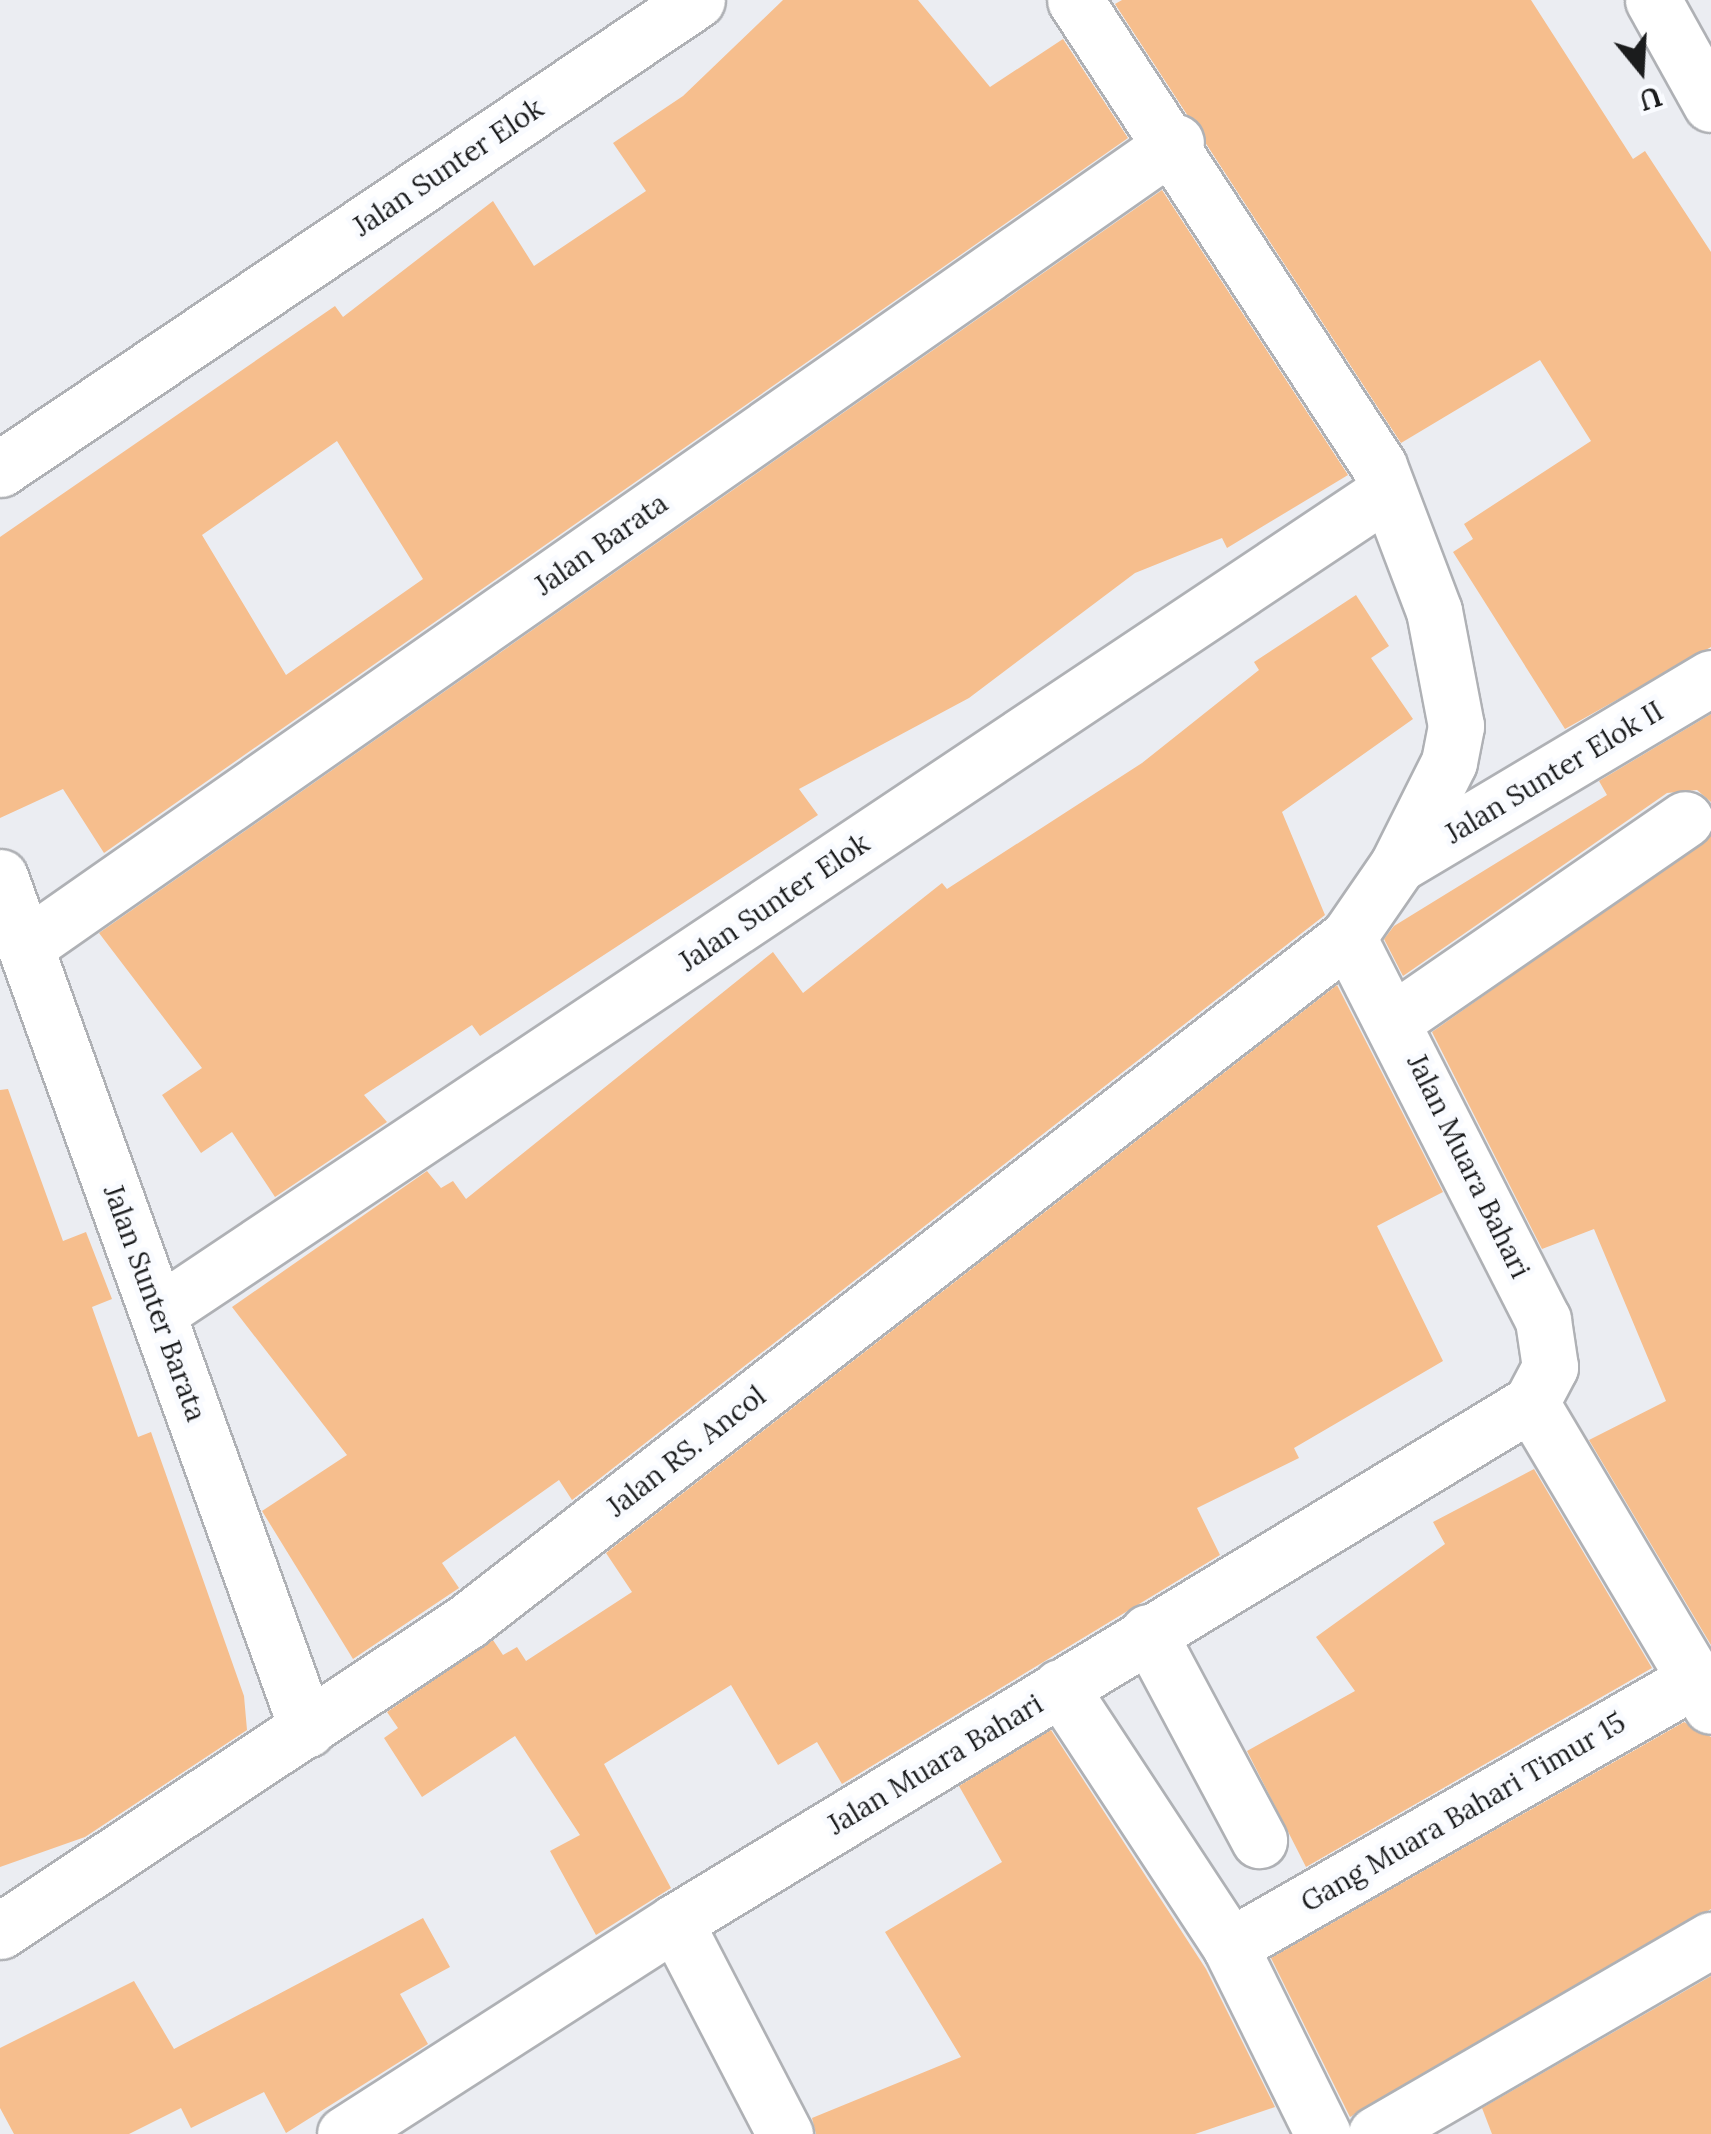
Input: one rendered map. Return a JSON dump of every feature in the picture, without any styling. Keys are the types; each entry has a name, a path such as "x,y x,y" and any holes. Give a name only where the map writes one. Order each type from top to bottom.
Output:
{"street":[{"name":"Jalan Sunter Elok","path":"0,468 697,0"},
{"path":"1075,0 1176,142 1388,491 1434,610 1456,726 1449,762 1397,866 1348,936"},
{"path":"1653,0 1711,104"},
{"name":"Jalan Barata","path":"26,946 1176,142"},
{"name":"Jalan Sunter Elok","path":"159,1312 1388,491"},
{"name":"Jalan Sunter Elok II","path":"1397,866 1711,678"},
{"path":"1397,1018 1685,819"},
{"name":"Jalan Sunter Barata","path":"0,877 306,1729"},
{"name":"Jalan Muara Bahari","path":"345,2134 675,1922 1531,1403 1550,1367 1543,1320 1397,1018 1348,936"},
{"name":"Jalan RS. Ancol","path":"0,1931 466,1622 1348,936"},
{"path":"1531,1403 1704,1692"},
{"path":"1148,1632 1259,1840"},
{"path":"1060,1688 1230,1946 1323,2134"},
{"name":"Gang Muara Bahari Timur 15","path":"1230,1946 1704,1692"},
{"path":"675,1922 784,2134"},
{"path":"1376,2134 1711,1940"}],"building":[{"path":"783,0 918,0 990,87 1063,39 1128,138 104,853 63,789 0,818 0,537 335,306 343,317 493,201 534,266 646,191 613,143 683,96","holes":["337,441 423,579 286,675 202,535"]},
{"path":"1122,0 1531,0 1633,159 1645,151 1711,252 1711,647 1565,729 1453,552 1473,539 1464,524 1591,441 1540,360 1401,443 1115,4"},
{"path":"1162,190 1348,475 1227,548 1222,538 1135,573 969,698 799,789 818,815 480,1036 472,1025 364,1095 387,1122 275,1197 232,1132 201,1153 162,1095 202,1068 99,933"},
{"path":"1356,595 1389,646 1371,658 1413,719 1282,812 1325,915 572,1500 559,1480 442,1563 459,1588 353,1659 262,1511 347,1455 232,1307 427,1171 441,1188 453,1181 466,1199 773,952 803,993 942,883 947,889 1142,763 1259,670 1254,662"},
{"path":"1711,714 1711,802 1697,790 1667,793 1403,976 1384,939 1394,926 1607,795 1599,781"},
{"path":"1711,835 1711,1645 1589,1440 1666,1401 1594,1229 1542,1249 1432,1032"},
{"path":"1337,985 1443,1192 1377,1226 1443,1361 1294,1448 1299,1458 1197,1508 1220,1555 842,1784 817,1742 778,1765 731,1685 604,1764 671,1888 596,1935 550,1851 580,1835 515,1736 422,1797 384,1738 398,1728 387,1712 493,1640 503,1655 517,1647 526,1661 632,1592 606,1553"},
{"path":"8,1089 63,1241 86,1232 112,1299 92,1307 138,1437 151,1432 244,1696 247,1730 85,1837 0,1867 0,1090"},
{"path":"1534,1469 1652,1668 1306,1867 1247,1751 1355,1691 1316,1637 1445,1544 1433,1522"},
{"path":"1684,1722 1711,1737 1711,1909 1350,2117 1271,1958"},
{"path":"1051,1730 1206,1969 1275,2107 1195,2134 816,2134 812,2118 961,2057 885,1932 1002,1862 959,1786"},
{"path":"423,1918 450,1967 400,1994 428,2044 286,2133 264,2092 191,2128 181,2108 129,2134 14,2134 0,2108 0,2048 134,1981 174,2049"},
{"path":"1711,1976 1711,2134 1492,2134 1482,2108"}]}
